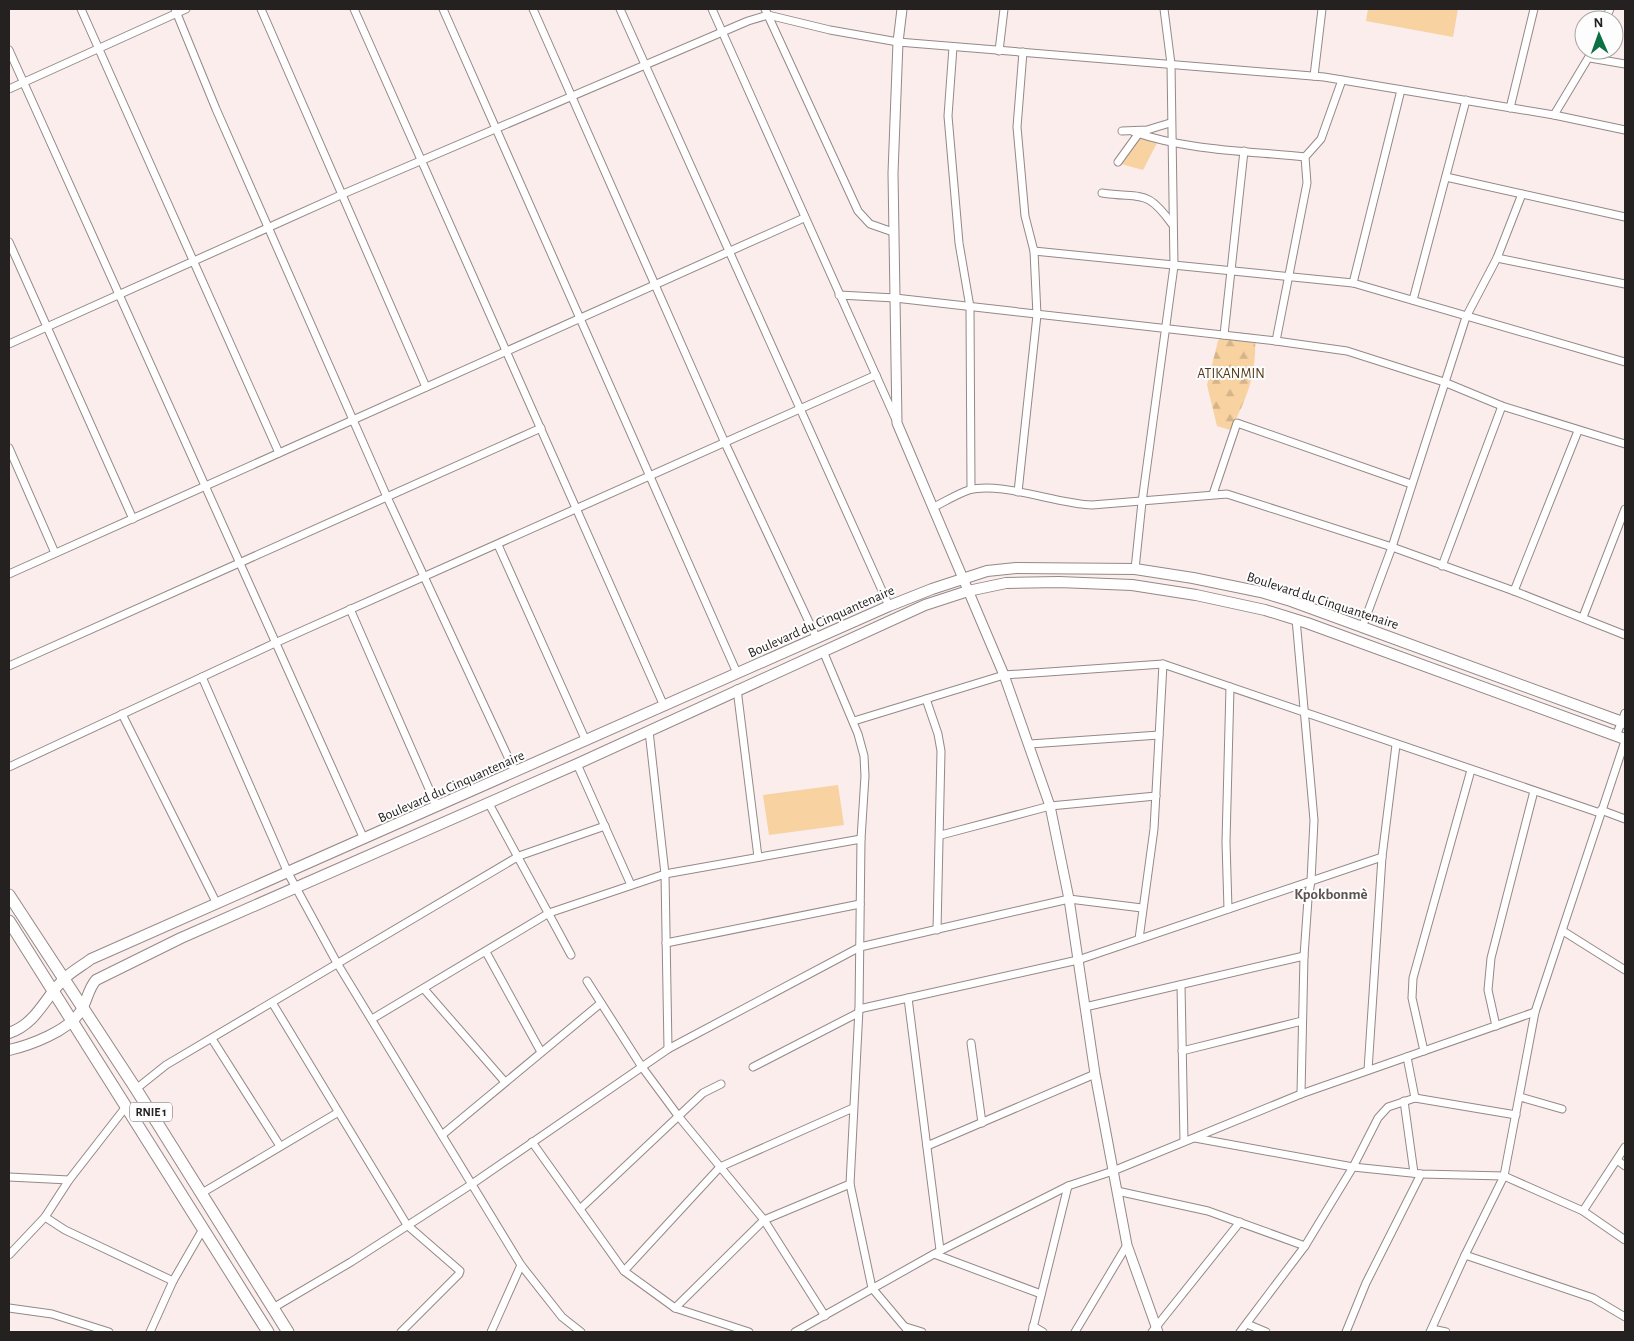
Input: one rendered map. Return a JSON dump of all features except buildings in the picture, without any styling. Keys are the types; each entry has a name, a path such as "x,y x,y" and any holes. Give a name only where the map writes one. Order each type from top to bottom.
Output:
{"highway":[{"name":"RNIE 1","path":"9,895 136,1088 288,1332"},
{"name":"RNIE 1","path":"9,921 125,1108 268,1332"}],"main road":[{"name":"Boulevard du Cinquantenaire","path":"9,1033 18,1030 33,1019 65,978 91,958 288,873 889,606 962,578 987,571 1016,568 1135,569 1193,578 1261,592 1363,625 1624,719"},
{"name":"Boulevard du Cinquantenaire","path":"9,1050 39,1040 72,1021 84,1007 96,980 181,938 577,764 737,689 932,603 968,591 1006,583 1132,585 1231,601 1296,619 1622,739"}],"street":[{"path":"81,9 279,453"},
{"path":"9,89 176,11 186,9"},
{"path":"261,9 426,387"},
{"path":"354,9 664,706"},
{"path":"443,9 737,673"},
{"path":"532,9 725,443 817,639"},
{"path":"620,9 731,251 800,410 889,606"},
{"path":"712,9 934,507 1004,675 1030,744 1050,806 1069,899 1095,1074 1127,1245 1155,1330"},
{"path":"897,423 892,232 898,42 902,9"},
{"path":"1000,51 1004,9"},
{"path":"1135,569 1142,502 1174,266 1170,142 1171,64 1164,9"},
{"path":"1314,76 1322,9"},
{"path":"1510,108 1534,9"},
{"path":"176,11 268,228 387,497 515,772"},
{"path":"767,11 858,211 870,224 892,232"},
{"path":"9,344 343,194 767,11 830,30 898,42 1314,76 1554,115 1625,130"},
{"path":"953,47 949,125 959,243 970,307 970,489"},
{"path":"9,50 238,564 364,839"},
{"path":"1018,492 1037,315 1034,251 1025,216 1017,127 1023,52"},
{"path":"1554,115 1589,60"},
{"path":"1602,60 1625,64"},
{"path":"1276,341 1307,183 1306,157 1322,139 1342,80"},
{"path":"1353,283 1402,90"},
{"path":"1413,300 1466,100"},
{"path":"1118,162 1137,132 1170,123"},
{"path":"1122,131 1137,132 1170,142 1306,157"},
{"path":"1224,335 1244,150"},
{"path":"1446,177 1625,217"},
{"path":"1102,193 1150,198 1159,206 1172,224"},
{"path":"1363,625 1392,547 1466,317 1496,258 1522,194"},
{"path":"9,574 804,218"},
{"path":"9,242 132,519"},
{"path":"1034,251 1287,278 1353,283 1625,362"},
{"path":"1496,258 1625,284"},
{"path":"839,295 895,298 1276,341 1347,351 1444,382 1502,406 1625,444"},
{"path":"9,767 350,609 651,477 876,375"},
{"path":"1442,566 1502,406"},
{"path":"1213,494 1237,423 1412,484"},
{"path":"9,666 541,428"},
{"path":"1514,591 1578,431"},
{"path":"9,448 55,553"},
{"path":"934,507 970,489 1000,489 1075,505 1142,502 1227,494 1392,547 1583,617 1625,636"},
{"path":"1583,617 1625,508"},
{"path":"498,545 586,741"},
{"path":"350,609 437,807"},
{"path":"1296,619 1314,820 1312,881 1308,899 1304,956 1301,1094"},
{"path":"823,651 854,721 864,756 858,1011 850,1184 872,1288 906,1329 922,1332"},
{"path":"854,721 1004,675 1163,664 1396,745 1625,819"},
{"path":"1139,939 1154,829 1163,664"},
{"path":"202,677 295,889 337,963 521,1265 562,1317 582,1332"},
{"path":"1228,909 1226,832 1230,687"},
{"path":"737,689 758,857"},
{"path":"926,699 938,734 941,751 938,930"},
{"path":"122,714 217,904"},
{"path":"1446,1332 1431,1331 1465,1255 1504,1176 1535,1012 1601,811 1622,739 1624,719"},
{"path":"649,731 665,874 668,1048"},
{"path":"1030,744 1159,736"},
{"path":"1368,1070 1382,857 1396,745"},
{"path":"577,764 632,886"},
{"path":"1424,1051 1412,998 1414,978 1471,770"},
{"path":"1496,1026 1488,990 1491,958 1534,791"},
{"path":"941,835 1050,806 1156,796"},
{"path":"488,802 520,856 572,955"},
{"path":"136,1088 166,1065 273,1004 337,963 520,856 605,826"},
{"path":"372,1019 549,913 665,874 861,839"},
{"path":"753,1067 858,1011 1078,960 1382,857"},
{"path":"273,1308 472,1184 668,1048 860,948 1069,899 1142,908"},
{"path":"666,943 860,904"},
{"path":"1563,931 1625,969"},
{"path":"486,952 542,1052"},
{"path":"1085,1007 1304,956"},
{"path":"587,981 642,1067 679,1117 764,1220 825,1316"},
{"path":"1181,985 1184,1141"},
{"path":"424,989 505,1082"},
{"path":"908,998 927,1146 937,1252"},
{"path":"442,1135 601,1003"},
{"path":"273,1004 337,1113 407,1225 460,1271 401,1332"},
{"path":"795,1332 937,1252 1068,1186 1113,1171 1301,1094 1535,1012"},
{"path":"1182,1051 1302,1021"},
{"path":"212,1039 280,1146"},
{"path":"971,1043 982,1123"},
{"path":"1407,1056 1415,1098"},
{"path":"927,1146 1095,1074"},
{"path":"580,1209 703,1094 721,1084"},
{"path":"1520,1097 1562,1109"},
{"path":"1240,1332 1305,1246 1353,1167 1378,1118 1388,1107 1415,1098 1516,1115"},
{"path":"1346,1332 1366,1283 1417,1173 1404,1101"},
{"path":"9,1255 45,1217 69,1180 125,1108"},
{"path":"624,1271 720,1167 853,1108"},
{"path":"202,1194 337,1113"},
{"path":"1194,1137 1353,1167 1417,1173 1504,1176 1584,1211 1625,1240"},
{"path":"532,1142 624,1271 675,1308 749,1332"},
{"path":"1584,1211 1625,1147"},
{"path":"1617,1160 1625,1166"},
{"path":"9,1178 69,1180"},
{"path":"675,1308 764,1220 850,1184"},
{"path":"1043,1332 1032,1329 1068,1186"},
{"path":"1117,1190 1185,1206 1240,1222 1305,1246"},
{"path":"45,1217 65,1230 173,1281"},
{"path":"1155,1330 1240,1222"},
{"path":"150,1332 173,1281 203,1230"},
{"path":"1075,1332 1127,1245"},
{"path":"937,1252 1041,1294"},
{"path":"1465,1255 1592,1298 1625,1317"},
{"path":"491,1332 521,1265"},
{"path":"9,1308 52,1314 109,1332"},
{"path":"1247,1324 1266,1332"}],"green space":[{"path":"1368,9 1458,9 1453,37 1366,21"},
{"path":"1136,133 1157,143 1143,170 1114,162"},
{"name":"ATIKANMIN","path":"1224,331 1255,334 1253,372 1250,384 1230,430 1217,426 1207,385 1218,341"},
{"path":"838,785 844,825 769,835 763,795"}],"district":[{"name":"Kpokbonmè","path":"1331,894"}]}
